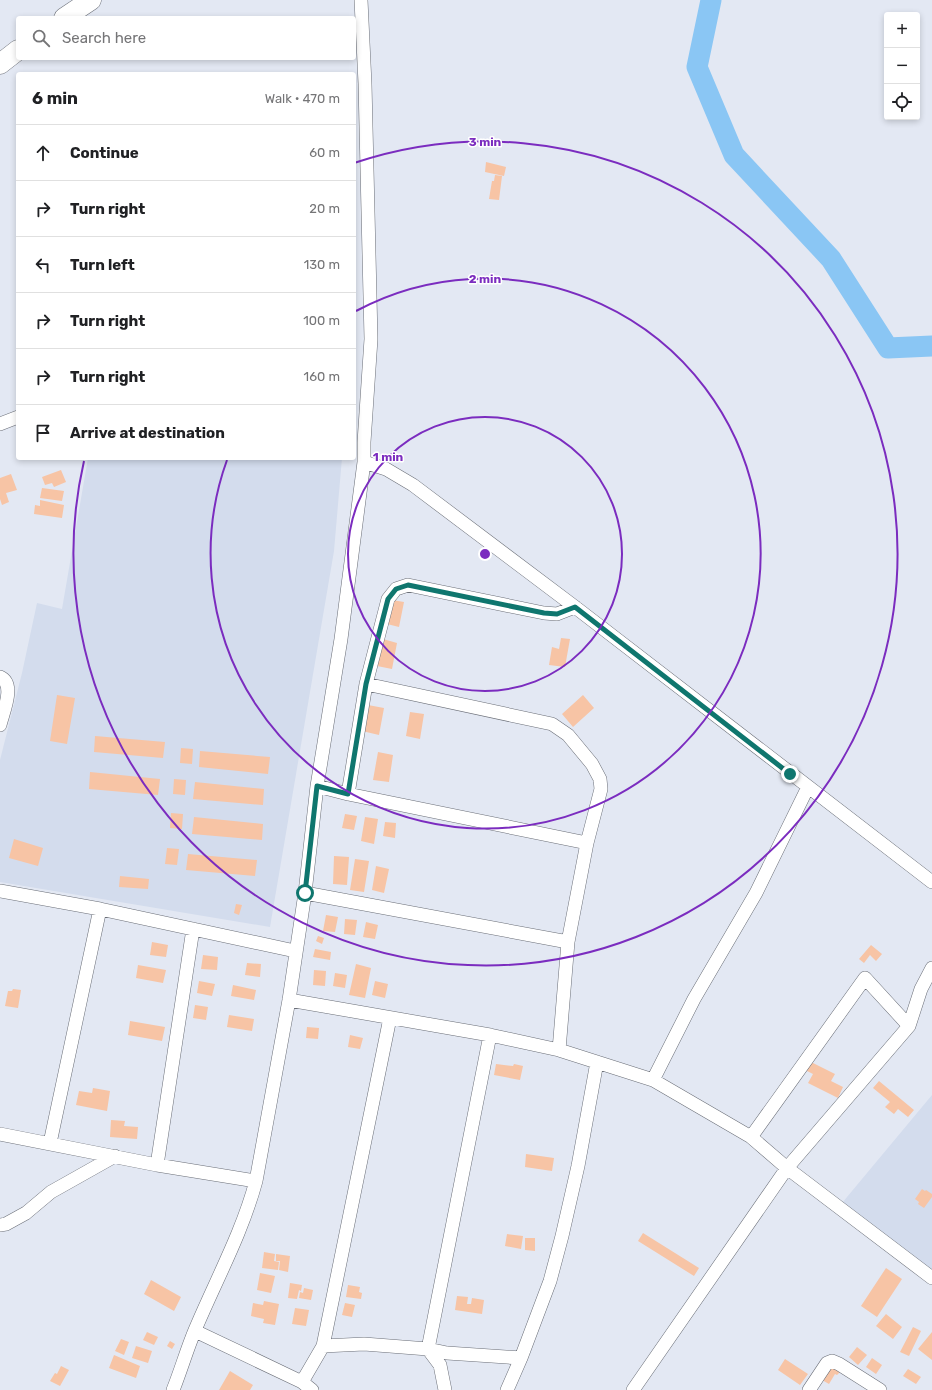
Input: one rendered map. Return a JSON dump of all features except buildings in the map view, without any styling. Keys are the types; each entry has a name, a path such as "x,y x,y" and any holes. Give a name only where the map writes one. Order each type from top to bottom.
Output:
{"main road":[{"path":"67,16 89,0"},
{"path":"0,64 16,52"}],"street":[{"path":"173,1390 194,1331 249,1206 256,1181 289,1000 295,951 305,893 317,786 341,639 364,462 359,441 371,339 366,92 360,0"},
{"path":"0,424 16,418"},
{"path":"364,462 386,469 409,482 575,607 932,882"},
{"path":"348,794 366,684 388,599 396,589 408,585 544,613 557,614 575,607"},
{"path":"0,677 6,682 9,691 0,725"},
{"path":"366,684 552,724 568,735 592,764 600,779 601,789 586,843 568,942 559,1050"},
{"path":"317,786 348,794 586,843"},
{"path":"653,1080 694,999 756,893 808,787"},
{"path":"305,893 568,942"},
{"path":"0,895 100,910 295,951"},
{"path":"50,1144 100,910"},
{"path":"157,1165 193,929"},
{"path":"633,1390 787,1168 909,1026 921,989 932,968"},
{"path":"751,1137 865,978 909,1026"},
{"path":"289,1000 490,1035 559,1050 653,1080 751,1137 787,1168 932,1278"},
{"path":"194,1331 307,1386 323,1346 390,1018"},
{"path":"446,1390 440,1365 428,1349 490,1035"},
{"path":"507,1390 521,1358 550,1281 578,1166 596,1062"},
{"path":"0,1134 157,1165 256,1181"},
{"path":"0,1225 6,1224 26,1213 51,1192 115,1156"},
{"path":"323,1346 364,1344 428,1349 447,1353 521,1358"},
{"path":"810,1390 827,1363 832,1361 880,1390"}],"shaded area":[{"path":"88,460 342,460 334,551 270,927 0,882 0,760 22,673 37,603 62,609"},
{"path":"932,1095 932,1273 842,1203"}],"waterway":[{"path":"711,0 697,67 734,155 831,259 888,348 932,346"}],"route":[{"path":"305,893 317,786 348,794 366,684 388,599 396,589 408,585 544,613 557,614 575,607 790,774"}]}
